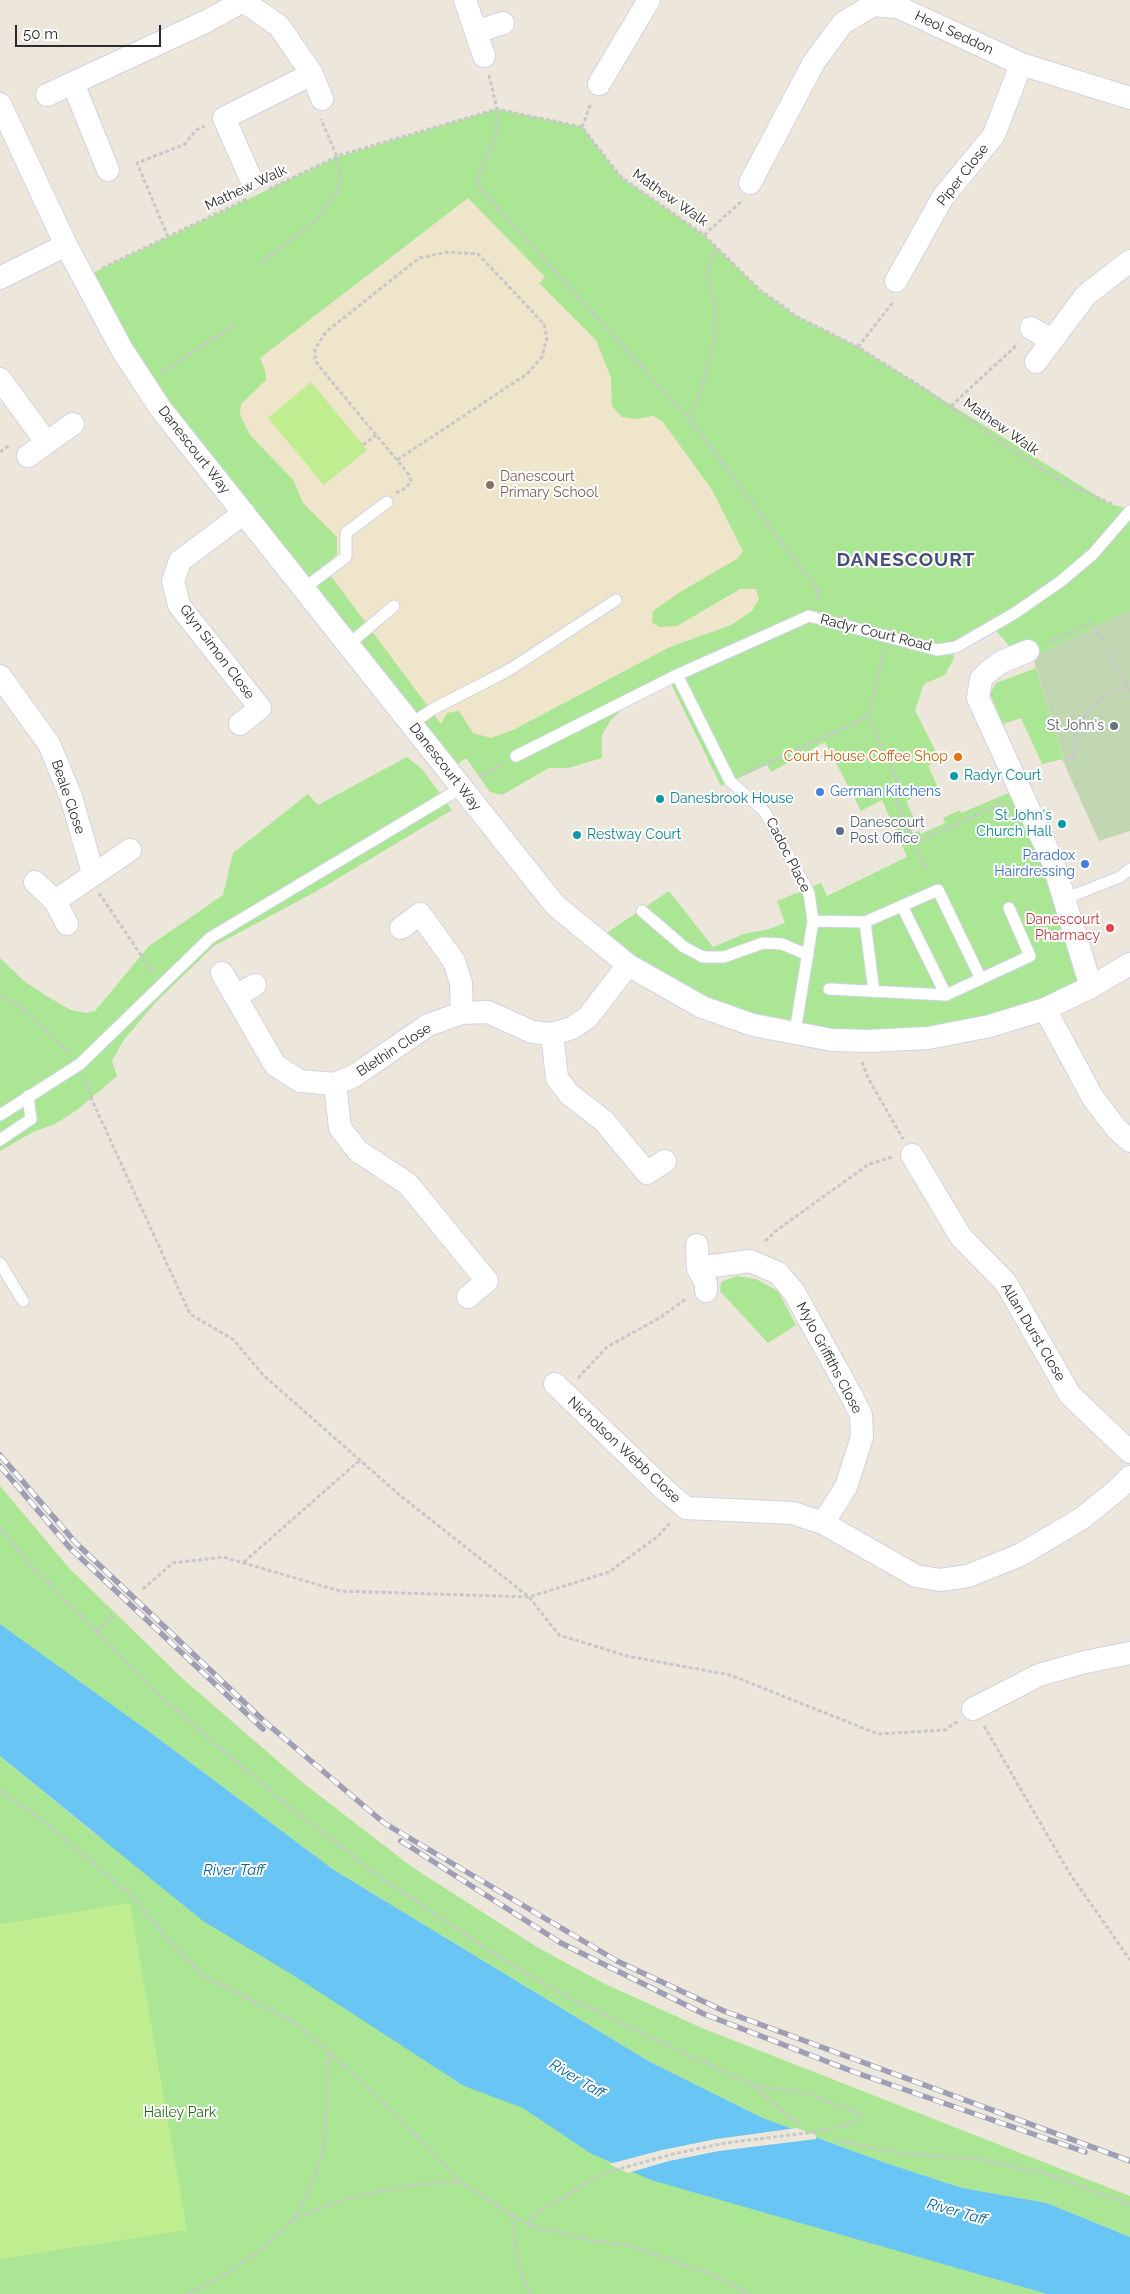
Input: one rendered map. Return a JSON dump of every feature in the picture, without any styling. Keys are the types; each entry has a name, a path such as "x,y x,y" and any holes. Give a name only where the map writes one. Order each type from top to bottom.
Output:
{"street":[{"path":"464,0 484,56"},
{"path":"599,84 649,0"},
{"path":"46,95 207,21 243,1 279,26 312,74 322,99"},
{"name":"Heol Seddon","path":"750,182 814,62 843,23 873,5 898,7 1021,64 1130,98"},
{"path":"476,32 503,23"},
{"name":"Piper Close","path":"896,281 942,197 994,135 1021,64"},
{"path":"255,189 224,118 312,74"},
{"path":"73,84 108,170"},
{"name":"Danescourt Way","path":"0,104 66,245 121,348 160,408 555,905 628,965 702,1007 753,1025 832,1040 869,1041 928,1038 990,1026 1045,1009 1091,987 1130,964"},
{"path":"0,278 66,245"},
{"path":"1036,362 1086,295 1130,261"},
{"path":"1031,328 1051,340"},
{"path":"0,379 46,443"},
{"path":"28,456 73,424"},
{"name":"Glyn Simon Close","path":"240,724 260,708 179,605 173,581 180,561 244,513"},
{"path":"1028,651 998,654 981,679 978,698 1053,862 1091,987"},
{"name":"Beale Close","path":"3,685 48,744 71,797 90,875"},
{"path":"55,901 90,875 130,850"},
{"path":"35,882 55,901 67,924"},
{"path":"401,928 420,914 454,961 461,983 462,1013"},
{"name":"Blethin Close","path":"222,973 275,1065 300,1081 335,1084 354,1076 428,1025 462,1013 488,1012 532,1032 552,1034 572,1028 586,1018 628,965"},
{"path":"236,996 255,985"},
{"path":"1045,1009 1093,1098 1116,1128 1130,1140"},
{"path":"552,1034 557,1078 569,1094 604,1121 648,1173 665,1162"},
{"path":"335,1084 340,1128 358,1151 408,1184 487,1281 468,1297"},
{"name":"Allan Durst Close","path":"912,1155 961,1237 1006,1283 1070,1395 1130,1452"},
{"path":"697,1245 704,1281"},
{"name":"Mylo Griffiths Close","path":"704,1281 750,1261 778,1273 794,1292 861,1415 862,1437 846,1487 823,1523"},
{"name":"Nicholson Webb Close","path":"560,1389 686,1508 793,1513 823,1523 916,1576 940,1580 968,1576 1020,1555 1081,1519 1118,1490 1130,1476"},
{"path":"973,1709 1039,1674 1130,1653"}],"lane":[{"path":"303,589 346,557 346,533 387,502"},
{"name":"Radyr Court Road","path":"516,756 677,675 809,616 937,650 956,647 1008,617 1061,581 1092,554 1127,509"},
{"path":"411,724 433,709 509,670 616,600"},
{"path":"349,644 394,606"},
{"name":"Cadoc Place","path":"677,675 730,781 765,812 809,893 813,921 795,1032"},
{"path":"0,1116 28,1096 80,1064 160,984 210,938 461,788"},
{"path":"1064,899 1120,877 1130,869"},
{"path":"813,921 865,922 938,890 981,979"},
{"path":"902,906 946,994"},
{"path":"829,989 946,994 981,979 1030,956 1009,908"},
{"path":"642,911 684,947 703,957 724,957 763,944 782,944 808,955"},
{"path":"865,922 874,992"},
{"path":"0,1140 31,1119 28,1096"},
{"path":"0,1263 23,1301"}],"path":[{"path":"484,56 498,109 496,136 479,174 478,186 690,420 820,593 809,616"},
{"path":"582,127 599,84"},
{"path":"260,263 302,234 328,207 338,191 341,178 337,157 318,112 322,99"},
{"name":"Mathew Walk","path":"84,277 168,237 255,189 337,157 498,109 582,127 621,177 704,235 760,290 775,301 798,317 858,347 951,406 1019,455 1062,482 1110,504 1127,509"},
{"path":"168,237 137,163 184,144 196,130 224,118"},
{"path":"704,235 749,195 750,182"},
{"path":"690,420 702,390 714,338 715,306 707,274 717,248"},
{"path":"387,502 411,481 409,474 397,460 376,435 315,359 318,341 326,332 419,258 447,252 478,254 544,324 547,338 542,357 527,374 397,460"},
{"path":"858,347 900,294 896,281"},
{"path":"145,384 236,324"},
{"path":"951,406 1013,351 1031,328"},
{"path":"363,445 376,435"},
{"path":"1028,651 1089,624 1093,624 1130,691"},
{"path":"886,646 868,717 902,792 895,797 927,871"},
{"path":"1064,761 1073,758 1075,738 1081,721 1090,709 1100,699 1128,686"},
{"path":"730,781 868,717"},
{"path":"461,788 516,756"},
{"path":"915,843 1021,795"},
{"path":"90,875 160,984"},
{"path":"0,996 21,1007 80,1064 92,1100 190,1314 234,1340 263,1375 402,1498 529,1597 559,1636 627,1656 730,1675 878,1734 945,1730 973,1709 1070,1874 1130,1960"},
{"path":"765,1241 777,1230 869,1164 882,1158 912,1155 860,1063 870,1051 869,1041"},
{"path":"560,1389 607,1348 661,1317 704,1281"},
{"path":"243,1563 360,1460"},
{"path":"143,1589 173,1563 223,1557 340,1590 529,1597 609,1572 656,1537 686,1508"},
{"path":"0,1528 26,1560 159,1696 280,1799 381,1878 493,1953 571,1999 752,2085 792,2119 803,2124"},
{"path":"96,1630 115,1613"},
{"path":"0,1791 43,1821 132,1896 175,1947 204,1976 291,2020 378,2097 461,2182 528,2225 589,2240 630,2246 711,2274 752,2294"},
{"path":"293,2220 307,2195 324,2150 328,2052"},
{"path":"528,2225 534,2215 604,2173 664,2156 725,2143 815,2132 856,2123 860,2114 810,2094 752,2085"},
{"path":"836,2140 901,2153 984,2160 1050,2175 1130,2205"},
{"path":"188,2294 196,2292 247,2260 293,2220 339,2201 416,2184 436,2181 461,2182"},
{"path":"511,2214 519,2268 530,2294"}],"shaded area":[{"name":"Danescourt Primary School","path":"468,198 628,360 803,604 465,758 202,403"}],"green space":[{"path":"497,109 582,127 621,177 704,235 760,290 798,317 858,347 1110,504 1130,509 1130,610 1033,657 1023,645 1009,646 990,623 953,647 954,658 945,675 924,684 915,710 938,756 929,760 931,765 928,766 937,786 906,801 916,822 909,825 913,833 919,831 921,834 945,823 943,818 960,810 961,813 1018,789 1091,987 928,1038 753,1025 596,940 669,891 713,947 744,934 769,929 785,923 777,901 821,883 827,896 907,857 882,800 861,811 825,742 771,772 767,765 721,786 671,684 625,706 610,721 602,735 602,758 568,768 549,768 502,795 490,792 466,758 448,771 160,408 84,277 337,157","holes":["468,198 545,277 539,283 596,340 611,378 612,406 622,417 635,419 653,416 663,422 712,490 743,551 737,559 680,592 653,611 652,622 659,627 677,626 740,589 756,589 759,599 752,611 731,625 670,647 515,729 491,738 473,733 459,711 447,713 441,724 325,568 337,554 337,537 303,503 293,480 250,435 240,415 241,404 266,380 265,370 260,358"]},
{"path":"311,382 367,450 324,485 268,418"},
{"path":"1130,610 1130,831 1099,841 1066,768 1033,657"},
{"path":"1036,668 1063,759 1042,764 1021,718 1003,724 990,694 996,683"},
{"path":"407,757 422,769 452,810 317,891 214,946 156,1002 123,1041 112,1061 117,1076 77,1110 55,1124 33,1132 0,1151 0,958 24,981 71,1010 86,1013 95,1011 149,946 223,895 233,853 308,794 318,805"},
{"path":"736,1276 756,1279 778,1291 796,1325 768,1343 720,1291 721,1282"},
{"path":"0,1486 70,1569 183,1679 302,1782 412,1867 537,1947 603,1983 702,2028 1130,2196 1130,2237 1047,2203 962,2188 886,2163 763,2118 650,2062 334,1870 143,1727 0,1624"},
{"name":"Hailey Park","path":"0,1756 94,1833 726,2201 1047,2294 0,2294"},
{"path":"130,1903 187,2230 0,2259 0,1924"}],"water":[{"name":"River Taff","path":"0,1624 143,1727 334,1870 650,2062 763,2118 886,2163 962,2188 1047,2203 1130,2237 1130,2294 1047,2294 651,2180 590,2153 523,2108 464,2086 296,1977 203,1921 0,1756"}],"pier":[{"path":"797,2128 816,2135 816,2139 719,2151 669,2161 628,2173 609,2164 662,2150 716,2139"}],"railway":[{"path":"0,1455 76,1543 264,1721 384,1823 617,1961 724,2011 1130,2161"},
{"path":"0,1466 69,1547 263,1729"},
{"path":"401,1841 561,1943 704,2014 854,2072 1085,2152"}],"place":[{"name":"Danescourt Primary School","path":"490,485"},
{"name":"St John's","path":"1114,726"},
{"name":"Court House Coffee Shop","path":"958,757"},
{"name":"Radyr Court","path":"954,776"},
{"name":"German Kitchens","path":"820,792"},
{"name":"Danesbrook House","path":"660,799"},
{"name":"St John's Church Hall","path":"1062,824"},
{"name":"Danescourt Post Office","path":"840,831"},
{"name":"Restway Court","path":"577,835"},
{"name":"Paradox Hairdressing","path":"1085,864"},
{"name":"Danescourt Pharmacy","path":"1110,928"}],"district":[{"name":"DANESCOURT","path":"906,560"}]}
